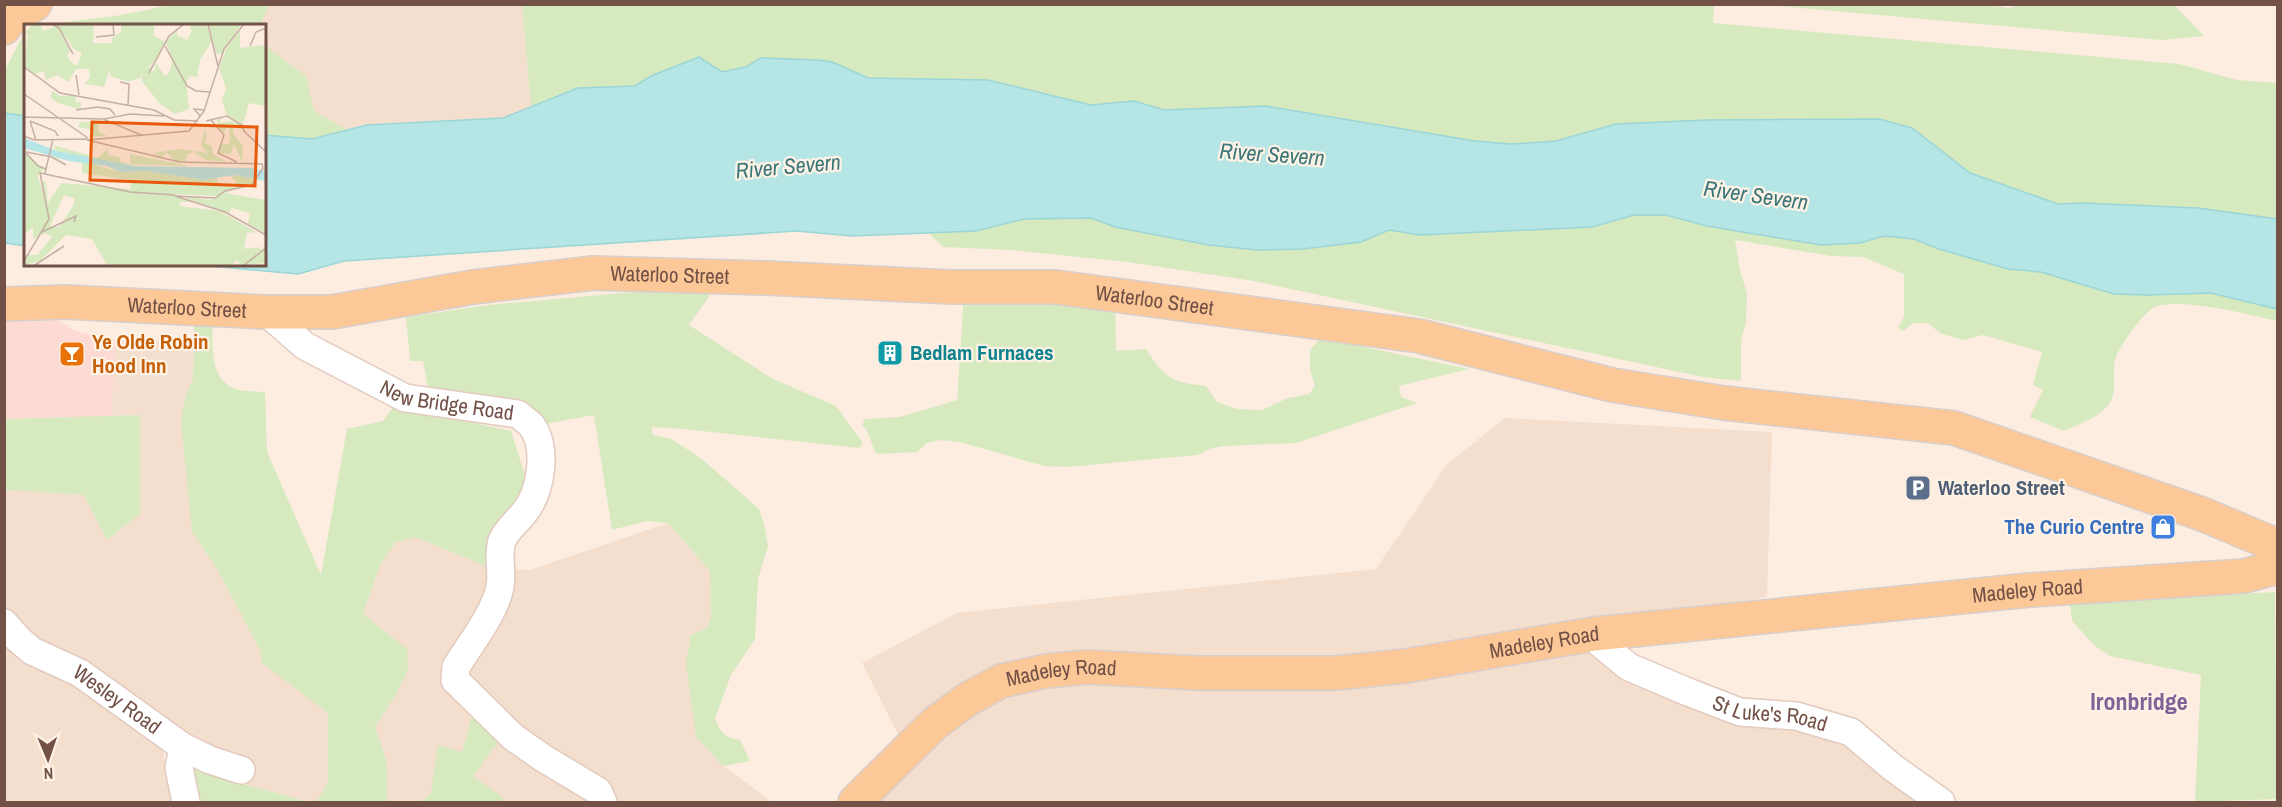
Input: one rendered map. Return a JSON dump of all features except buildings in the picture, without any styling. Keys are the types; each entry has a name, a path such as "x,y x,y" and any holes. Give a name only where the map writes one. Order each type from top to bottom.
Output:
{"main road":[{"name":"Waterloo Street","path":"4,304 65,302 266,312 332,312 472,287 593,273 767,278 951,287 1055,287 1419,336 1612,385 1724,403 1954,428 2191,511 2277,546"},
{"name":"Madeley Road","path":"855,802 935,723 968,699 1001,681 1046,671 1087,667 1196,673 1337,673 1405,666 1594,634 2030,590 2244,576 2277,567"}],"street":[{"name":"New Bridge Road","path":"266,312 305,346 405,398 518,414 532,426 540,448 540,477 536,494 506,532 499,550 500,585 496,602 456,667 455,680 513,737 543,758 598,790 603,802"},
{"name":"Wesley Road","path":"4,623 32,651 80,674 183,747 179,768 186,802"},
{"name":"St Luke's Road","path":"1594,634 1601,644 1629,667 1740,712 1796,716 1851,732 1892,767 1941,802"},
{"path":"183,747 210,760 241,770"}],"shaded area":[{"path":"270,5 522,5 531,107 503,118 367,125 348,130 314,111 306,76 269,49 266,24 263,24 262,20"},
{"path":"58,320 75,331 116,340 111,416 5,419 4,322"},
{"path":"168,337 193,338 193,378 186,395 192,532 216,567 260,650 262,663 328,712 328,783 316,802 236,782 197,741 33,640 5,605 5,491 84,495 107,540 140,514 140,415 111,416 116,340 148,344"},
{"path":"1505,418 1772,432 1767,597 1411,655 1586,642 1712,699 1832,730 1950,802 872,802 910,758 862,663 957,613 1376,569 1447,464"},
{"path":"668,523 710,571 711,618 707,628 691,635 723,766 772,802 387,802 387,763 375,727 395,696 363,614 380,565 396,542 415,537 493,569 530,570"},
{"path":"4,639 62,674 163,748 166,772 179,802 5,802"}],"green space":[{"path":"2022,4 2174,5 2204,36 2161,40 1766,5 1989,5 2008,8"},
{"path":"169,5 270,5 262,20 263,24 49,24 122,15"},
{"path":"522,5 1714,5 1713,23 2179,64 2237,80 2277,83 2277,219 2198,208 2058,204 1970,173 1912,128 1879,119 1707,120 1616,124 1556,141 1511,144 1475,141 1266,106 1164,110 1134,101 1091,105 988,80 868,78 832,62 818,60 761,58 746,67 722,72 699,57 651,76 635,86 578,88 531,107"},
{"path":"24,33 24,116 5,113 4,72"},
{"path":"266,36 269,49 306,76 314,111 348,130 312,139 266,135"},
{"path":"1634,215 1666,215 1707,226 1821,245 1860,243 1884,236 1914,239 1939,249 2008,269 2041,272 2114,294 2211,293 2277,309 2277,321 2198,305 2166,304 2155,307 2127,337 2116,357 2114,389 2108,405 2096,416 2064,431 2030,417 2043,390 2033,385 2042,352 1983,335 1963,340 1940,333 1928,323 1914,323 1903,331 1898,327 1904,317 1904,274 1863,257 1831,256 1735,240 1740,271 1747,293 1746,322 1741,340 1741,381 1703,377 1254,281 1128,262 1011,250 943,247 928,232 976,231 1024,219 1091,218 1115,227 1209,245 1258,250 1303,249 1361,242 1389,230 1420,235 1592,227"},
{"path":"712,285 708,298 689,325 773,379 836,406 863,443 859,448 651,427 653,435 671,439 702,459 759,509 764,524 768,546 758,579 755,639 731,675 715,719 724,734 740,740 750,761 723,766 696,737 686,663 691,635 707,628 711,618 710,571 668,523 646,521 612,530 594,415 544,424 429,393 423,361 410,361 406,317 489,305"},
{"path":"964,295 1115,307 1116,351 1146,349 1164,373 1170,377 1185,383 1206,386 1217,402 1237,409 1262,410 1288,398 1309,394 1315,386 1310,370 1310,350 1321,338 1469,369 1399,386 1401,397 1417,403 1296,443 1224,446 1212,448 1198,455 1067,467 1044,466 960,442 941,440 927,443 917,452 876,454 867,431 862,425 865,419 900,417 957,400"},
{"path":"213,318 214,359 220,377 236,389 265,392 267,452 321,575 347,429 383,421 394,406 511,431 528,485 493,569 415,537 396,542 380,565 363,614 407,649 408,670 375,727 387,763 387,802 316,802 328,783 328,713 262,663 260,650 216,567 192,532 181,421 186,395 193,378 194,319"},
{"path":"140,415 140,514 107,540 84,495 5,491 5,419"},
{"path":"2275,592 2277,799 2195,802 2201,675 2110,656 2095,646 2072,621 2070,604"},
{"path":"472,716 500,739 473,776 504,798 501,802 421,802 431,793 438,745 462,752"},
{"path":"193,764 225,779 309,802 195,802 189,775"}],"water":[{"name":"River Severn","path":"699,57 722,72 746,67 761,58 818,60 832,62 868,78 988,80 1091,105 1134,101 1164,110 1266,106 1475,141 1511,144 1556,141 1616,124 1707,120 1879,119 1912,128 1970,173 2058,204 2198,208 2277,219 2277,309 2211,293 2114,294 2041,272 2008,269 1939,249 1914,239 1884,236 1860,243 1821,245 1707,226 1666,215 1634,215 1592,227 1420,235 1389,230 1361,242 1303,249 1258,250 1209,245 1115,227 1091,218 1024,219 976,231 852,236 796,231 344,261 298,274 211,266 266,266 266,135 312,139 367,125 503,118 578,88 635,86 651,76"},
{"path":"4,113 24,116 24,246 5,243"}],"place":[{"name":"Bedlam Furnaces","path":"890,353"},
{"name":"Ye Olde Robin Hood Inn","path":"72,354"},
{"name":"Waterloo Street","path":"1918,488"},
{"name":"The Curio Centre","path":"2163,527"}],"district":[{"name":"Ironbridge","path":"2139,702"}]}
